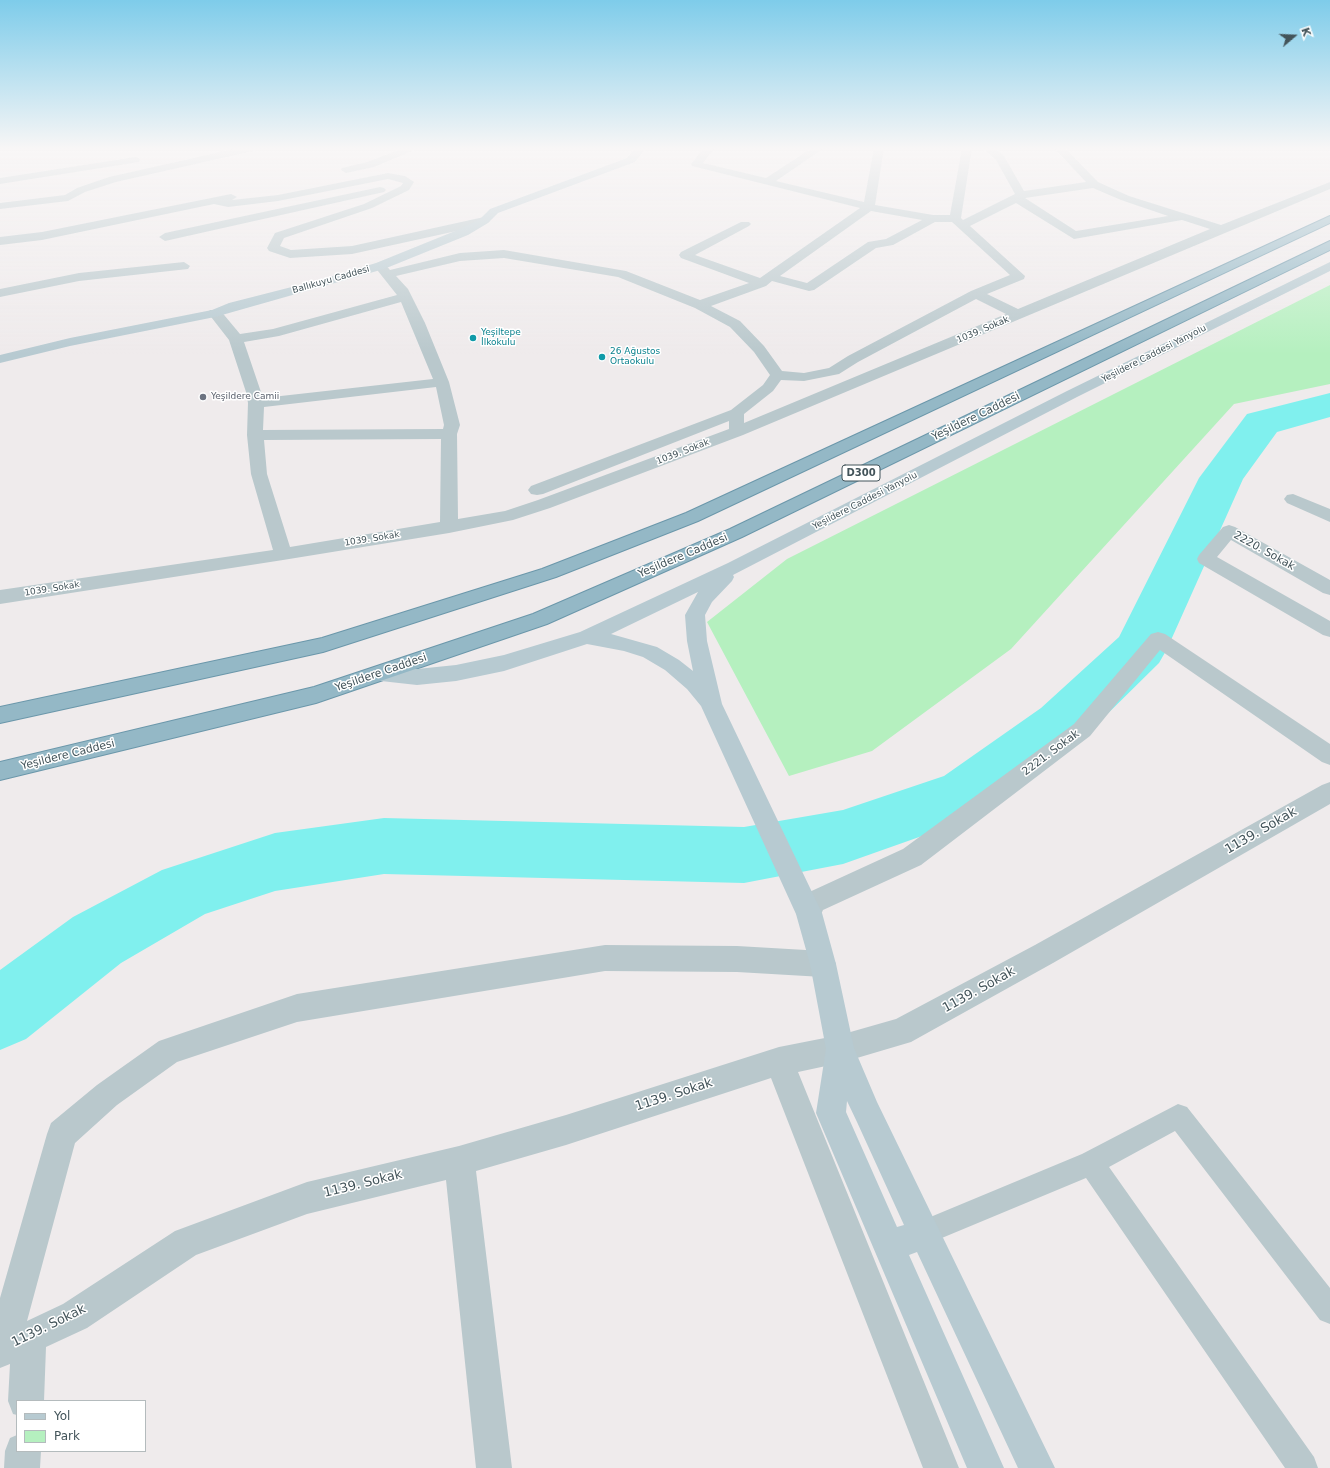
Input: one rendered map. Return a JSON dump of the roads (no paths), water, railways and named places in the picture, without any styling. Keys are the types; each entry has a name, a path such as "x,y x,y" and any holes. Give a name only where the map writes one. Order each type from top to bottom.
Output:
{"highway":[{"path":"0,715 323,645 549,573 692,517 1330,219"},
{"name":"Yeşildere Caddesi","path":"0,771 316,695 540,619 736,533 1330,245"}],"main road":[{"name":"Ballıkuyu Caddesi","path":"0,359 70,342 215,313 234,306 328,282 384,270 484,221 488,217"},
{"name":"Yeşildere Caddesi Yanyolu","path":"381,673 417,677 456,673 504,662 587,637 735,567 1072,394 1330,266"},
{"path":"735,567 704,598 695,615 696,641 711,704 741,771 809,913 823,964 840,1049 867,1112 926,1232 1037,1468"},
{"path":"587,637 625,644 650,652 672,665 694,683 711,704"},
{"path":"840,1049 831,1113 986,1468"},
{"path":"889,1247 926,1232"}],"street":[{"path":"69,217 69,221"},
{"path":"0,241 42,236 69,221 102,217"},
{"path":"165,237 259,217"},
{"path":"337,217 279,236 273,248 290,254 352,250 484,221"},
{"path":"700,305 765,280 855,217"},
{"path":"923,217 958,222 971,217"},
{"path":"958,222 959,217"},
{"path":"1048,217 1074,235 1182,217 1221,229"},
{"name":"1039. Sokak","path":"0,597 283,554 507,516 544,504 737,432 1252,217"},
{"path":"745,224 685,255 765,280 809,288 872,245 889,242 932,218"},
{"path":"384,270 460,257 504,254 621,274 700,305 734,324 759,349 777,374 804,377 834,371 853,359 976,294 1020,276 958,222"},
{"path":"0,293 79,277 184,266"},
{"path":"384,270 401,289 442,382 452,425 449,434 448,527"},
{"path":"976,294 1019,315"},
{"path":"236,339 274,333 405,297"},
{"path":"215,313 236,339 256,402 256,435 259,474 283,554"},
{"path":"537,490 736,413 768,388 777,374"},
{"path":"256,402 442,382"},
{"path":"736,413 737,432"},
{"path":"256,435 449,434"},
{"path":"1294,500 1330,516"},
{"name":"2220. Sokak","path":"1330,588 1229,531 1206,559 1330,630"},
{"name":"2221. Sokak","path":"809,913 814,902 912,857 1082,730 1158,640 1330,756"},
{"name":"1139. Sokak","path":"11,1345 75,1316 186,1242 307,1198 459,1161 566,1130 779,1061 840,1049 901,1032 1044,954 1330,792"},
{"path":"26,1400 11,1345 62,1134 107,1095 169,1051 297,1008 605,958 737,959 823,964"},
{"path":"779,1061 941,1468"},
{"path":"459,1161 494,1468"},
{"path":"22,1468 23,1452"}],"lane":[{"path":"926,1232 1091,1163 1178,1116 1330,1310"},
{"path":"1091,1163 1303,1468"}],"waterway":[{"path":"0,1014 97,940 185,891 275,862 384,846 744,855 843,837 965,795 1061,724 1140,649 1221,478 1262,423 1330,405"}],"place":[{"name":"Yeşiltepe İlkokulu","path":"473,338"},
{"name":"26 Ağustos Ortaokulu","path":"602,357"},
{"name":"Yeşildere Camii","path":"203,397"}]}
